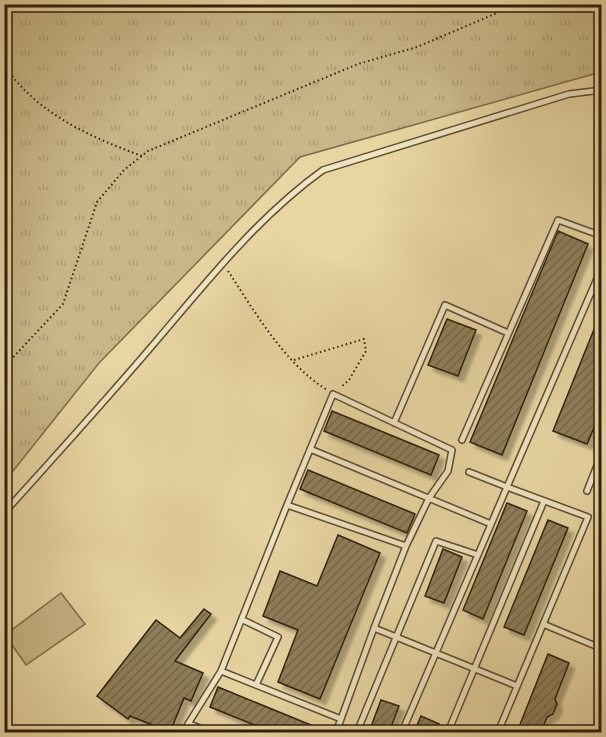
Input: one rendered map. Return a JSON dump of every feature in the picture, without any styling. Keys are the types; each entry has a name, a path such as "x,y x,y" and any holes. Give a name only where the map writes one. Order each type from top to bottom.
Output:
{"lane":[{"path":"4,513 223,263 292,192 323,170 570,94 602,90"},
{"path":"462,440 558,220 602,236"},
{"path":"402,732 602,267"},
{"path":"394,423 445,305 508,333"},
{"path":"183,732 221,671 333,394 452,450 448,471 429,498 406,546 336,732"},
{"path":"310,449 491,524"},
{"path":"587,491 602,453"},
{"path":"469,472 588,518 498,732"},
{"path":"448,732 543,501"},
{"path":"287,505 406,546"},
{"path":"357,732 436,542 478,555"},
{"path":"243,620 278,637 256,685"},
{"path":"543,624 598,647 602,639"},
{"path":"374,628 517,686"},
{"path":"221,671 341,719"},
{"path":"189,724 212,732"}],"path":[{"path":"4,367 63,304 98,202 124,170 142,156 358,64 417,47 518,4"},
{"path":"4,65 13,77 48,109 92,137 142,156"},
{"path":"223,263 260,319 309,379 333,394 349,380 366,351 364,339 294,360"}],"green space":[{"path":"5,4 601,5 601,72 300,157 99,363 5,481"},
{"path":"61,593 85,624 26,665 5,635"}],"building":[{"path":"558,231 588,244 502,455 470,442"},
{"path":"601,312 602,409 587,444 553,431"},
{"path":"447,319 476,330 458,376 428,365"},
{"path":"332,411 439,455 431,475 324,431"},
{"path":"308,470 415,514 407,533 300,489"},
{"path":"507,503 527,511 483,619 463,610"},
{"path":"548,520 568,528 524,635 504,627"},
{"path":"338,535 380,553 320,699 278,682 298,630 263,616 280,571 317,586"},
{"path":"443,549 462,557 444,603 425,596"},
{"path":"204,609 211,614 175,661 203,673 191,701 184,698 170,732 130,716 128,719 97,696 156,620 180,638"},
{"path":"548,654 569,663 555,699 557,704 553,714 547,717 541,732 517,732"},
{"path":"218,687 328,732 272,732 210,707"},
{"path":"381,700 399,706 389,732 369,732"},
{"path":"421,716 439,724 436,732 414,732"}]}
